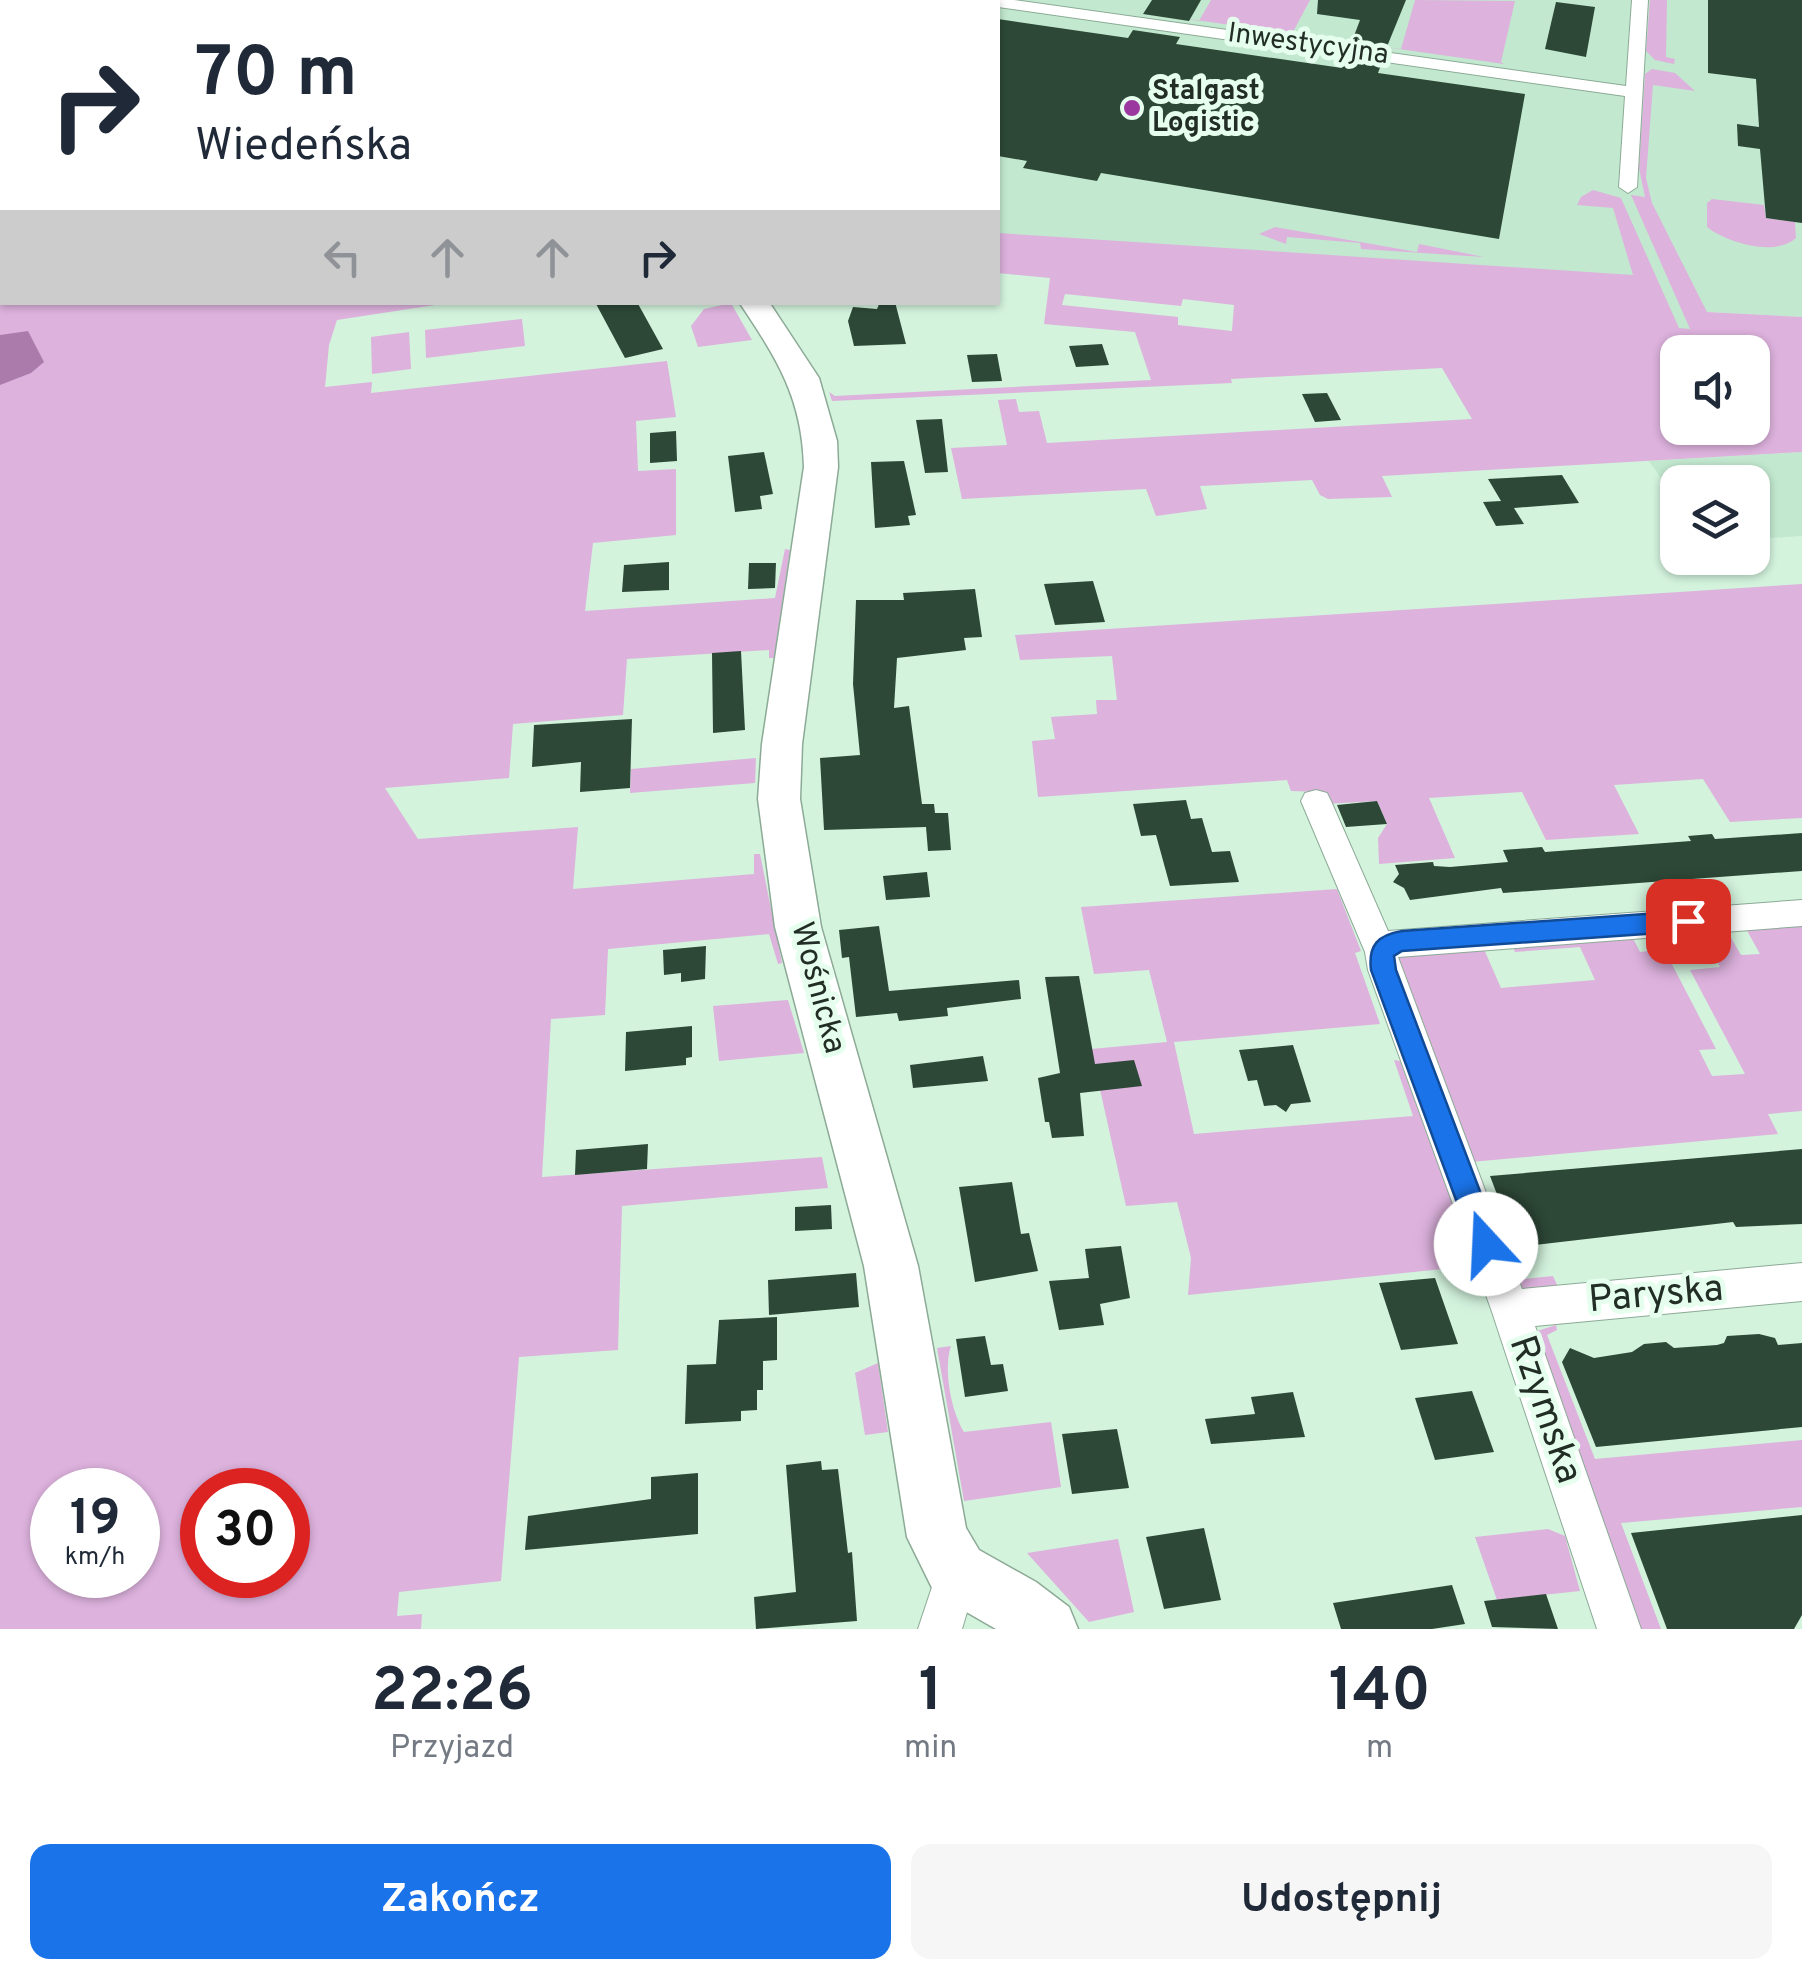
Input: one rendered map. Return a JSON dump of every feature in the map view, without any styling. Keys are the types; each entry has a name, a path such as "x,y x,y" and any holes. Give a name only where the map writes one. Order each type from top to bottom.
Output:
{"street":[{"path":"1628,187 1640,0"},
{"name":"Inwestycyjna","path":"1000,3 1635,92"},
{"name":"Wośnicka","path":"756,305 810,388 822,439 782,744 780,800 786,859 798,927 891,1266 937,1538 957,1572"},
{"name":"Rzymska","path":"1316,801 1382,952 1384,970 1510,1310 1619,1629"},
{"path":"1382,952 1392,943 1402,941 1802,913"},
{"name":"Paryska","path":"1510,1310 1802,1282"},
{"path":"940,1629 957,1572 1048,1629"}],"shaded area":[{"path":"1000,0 1802,0 1802,317 1709,312 1718,332 1000,273"},
{"path":"1211,0 1310,0 1292,34 1199,20"},
{"path":"1415,0 1515,1 1501,62 1504,64 1357,43 1401,49"},
{"path":"1650,0 1667,0 1666,57 1675,59 1674,64 1655,60 1646,51"},
{"path":"1652,69 1675,73 1695,91 1653,85 1646,178 1652,203 1707,312 1802,317 1802,452 1382,476 1392,497 1328,499 1320,495 1312,480 1200,486 1207,509 1156,516 1146,489 962,499 951,448 1007,445 998,400 1016,399 1019,412 1039,411 1047,443 1472,419 1442,368 1231,379 1232,383 832,401 829,392 835,396 1151,380 1135,332 1044,324 1050,278 1000,273 1000,233 1633,275 1613,208 1577,205 1581,197 1593,190 1621,198 1679,328 1690,329 1631,195 1645,197 1639,168 1645,74","holes":["1065,294 1181,306 1183,299 1234,305 1232,331 1178,325 1178,317 1062,305"]},
{"path":"1712,199 1764,205 1766,218 1795,222 1796,238 1787,244 1764,247 1727,238 1707,227 1707,203"},
{"path":"1275,227 1417,252 1419,244 1484,257 1361,249 1360,243 1287,237 1286,244 1259,234"},
{"path":"0,305 435,305 337,320 329,345 325,387 372,382 371,393 667,361 676,417 636,421 638,471 676,469 676,535 593,543 585,611 775,598 785,549 790,550 774,658 769,658 769,650 627,659 623,715 513,724 509,778 385,788 418,839 578,827 573,889 754,874 754,854 760,854 782,963 778,964 769,934 608,949 605,1015 551,1019 542,1177 822,1157 828,1188 622,1206 618,1350 519,1357 501,1581 399,1592 397,1616 422,1614 421,1629 0,1629"},
{"path":"732,305 752,340 698,347 691,326 704,309"},
{"path":"522,319 525,346 426,358 425,330"},
{"path":"28,331 44,362 31,373 0,385 0,335"},
{"path":"409,332 411,369 372,374 371,337"},
{"path":"1802,452 1802,536 1770,538 1770,465 1660,465 1660,477 1649,461"},
{"path":"1802,584 1802,818 1730,822 1703,779 1614,785 1639,834 1546,840 1522,792 1429,798 1455,858 1379,864 1378,838 1387,824 1377,801 1326,804 1321,792 1291,791 1287,780 1038,797 1032,741 1055,739 1051,717 1097,714 1096,700 1117,700 1112,656 1020,660 1015,635"},
{"path":"756,758 755,783 630,793 631,769"},
{"path":"1337,889 1361,951 1355,953 1380,1024 1174,1042 1194,1134 1413,1116 1394,1060 1400,1061 1446,1186 1482,1265 1188,1295 1191,1258 1177,1202 1126,1206 1091,1049 1167,1042 1149,970 1094,974 1081,907"},
{"path":"1802,923 1802,1111 1768,1114 1778,1134 1471,1162 1511,1270 1524,1279 1553,1276 1558,1287 1524,1290 1511,1283 1396,972 1397,958 1410,951 1483,947 1501,988 1595,980 1580,947 1515,952 1512,945 1632,936 1640,952 1664,949 1716,1049 1699,1050 1712,1076 1745,1074 1690,970 1720,967 1705,937 1730,936 1741,955 1760,954 1745,927"},
{"path":"788,1000 804,1053 719,1061 713,1006"},
{"path":"1556,1325 1557,1330 1547,1335 1595,1459 1802,1440 1802,1507 1621,1523 1661,1629 1632,1629 1537,1331"},
{"path":"951,1346 950,1390 964,1432 1051,1422 1061,1487 964,1501 937,1348"},
{"path":"878,1363 888,1432 865,1435 855,1373"},
{"path":"1548,1529 1565,1536 1580,1591 1497,1600 1475,1537"},
{"path":"1118,1539 1134,1612 1089,1622 1027,1553"}],"building":[{"path":"1152,0 1201,0 1189,21 1143,14"},
{"path":"1318,0 1406,0 1386,49 1351,44 1360,20 1317,14"},
{"path":"1708,0 1802,0 1802,223 1766,218 1760,149 1738,146 1737,124 1759,127 1756,79 1708,73"},
{"path":"1556,2 1595,7 1586,57 1545,49"},
{"path":"1000,19 1128,38 1133,30 1180,37 1176,44 1342,68 1345,60 1381,65 1378,73 1525,94 1499,239 1101,173 1097,181 1023,168 1027,161 1000,156"},
{"path":"597,305 639,305 663,349 625,358"},
{"path":"879,305 896,305 906,344 854,346 848,321 853,307 877,309"},
{"path":"1102,344 1109,365 1076,367 1069,346"},
{"path":"997,354 1002,381 972,382 967,355"},
{"path":"1327,393 1341,420 1315,422 1302,394"},
{"path":"942,419 948,472 925,473 916,420"},
{"path":"676,431 677,461 650,463 650,433"},
{"path":"764,452 773,494 760,496 762,509 735,512 728,456"},
{"path":"904,461 916,515 908,516 910,525 875,528 871,462"},
{"path":"1562,475 1579,503 1514,508 1524,524 1496,526 1483,502 1501,501 1488,479"},
{"path":"669,562 669,590 622,592 624,565"},
{"path":"749,563 776,563 775,588 748,589"},
{"path":"1093,581 1105,622 1055,625 1044,584"},
{"path":"975,589 982,637 964,638 966,650 897,658 894,708 909,706 922,804 934,804 935,813 948,813 951,850 928,851 926,827 824,830 820,758 860,755 853,684 856,600 904,600 903,593"},
{"path":"741,651 745,730 713,733 712,653"},
{"path":"632,719 630,788 580,792 581,762 532,767 534,725"},
{"path":"1186,800 1191,819 1202,818 1212,852 1230,851 1239,882 1170,886 1156,835 1141,836 1133,804"},
{"path":"1377,801 1387,824 1346,827 1337,805"},
{"path":"1802,833 1802,871 1503,893 1501,888 1410,900 1404,888 1393,882 1399,874 1395,865 1433,862 1434,866 1450,867 1508,862 1503,850 1542,847 1545,852 1691,841 1688,836 1712,834 1715,839"},
{"path":"927,872 930,897 886,900 883,876"},
{"path":"879,926 889,991 1019,980 1021,999 947,1008 948,1016 899,1021 897,1013 856,1017 849,957 842,958 839,930"},
{"path":"706,946 705,979 681,982 681,973 664,975 663,950"},
{"path":"1079,976 1095,1064 1134,1060 1142,1086 1080,1093 1084,1136 1052,1138 1049,1122 1045,1122 1038,1078 1060,1073 1045,977"},
{"path":"692,1026 692,1057 686,1058 686,1065 625,1071 626,1032"},
{"path":"1293,1045 1311,1102 1291,1104 1286,1112 1276,1105 1264,1106 1257,1080 1248,1081 1239,1050"},
{"path":"983,1056 988,1081 913,1088 910,1065"},
{"path":"648,1144 647,1169 575,1175 576,1150"},
{"path":"1802,1149 1802,1224 1736,1227 1733,1222 1517,1247 1490,1176"},
{"path":"1012,1182 1021,1234 1029,1233 1038,1271 975,1282 959,1187"},
{"path":"831,1205 832,1229 795,1231 795,1207"},
{"path":"1121,1246 1130,1298 1100,1304 1104,1325 1059,1330 1049,1281 1089,1278 1085,1249"},
{"path":"856,1273 859,1307 769,1315 768,1280"},
{"path":"1435,1278 1458,1344 1401,1350 1379,1283"},
{"path":"777,1317 777,1360 763,1361 763,1390 757,1390 757,1410 741,1411 741,1421 685,1424 687,1365 716,1364 719,1320"},
{"path":"1759,1334 1775,1338 1778,1345 1802,1343 1802,1427 1596,1447 1562,1362 1570,1348 1594,1358 1632,1352 1644,1344 1666,1342 1674,1348 1717,1345 1724,1343 1727,1336"},
{"path":"985,1336 991,1365 1003,1364 1008,1391 965,1397 956,1339"},
{"path":"1472,1391 1494,1452 1435,1460 1415,1398"},
{"path":"1293,1392 1305,1437 1211,1444 1205,1419 1255,1414 1251,1397"},
{"path":"1117,1429 1129,1488 1072,1494 1062,1434"},
{"path":"821,1461 822,1470 838,1469 848,1553 852,1552 857,1621 756,1629 754,1597 796,1592 786,1465"},
{"path":"698,1473 698,1534 525,1550 528,1516 651,1499 651,1477"},
{"path":"1802,1515 1802,1615 1794,1629 1667,1629 1631,1533"},
{"path":"1204,1528 1221,1600 1164,1609 1146,1537"},
{"path":"1452,1585 1465,1624 1432,1629 1341,1629 1333,1603"},
{"path":"1546,1594 1558,1629 1492,1627 1484,1601"}],"place":[{"name":"Stalgast Logistic","path":"1132,108"}],"route":[{"path":"1486,1244 1384,970 1385,947 1402,941 1688,921"}]}
